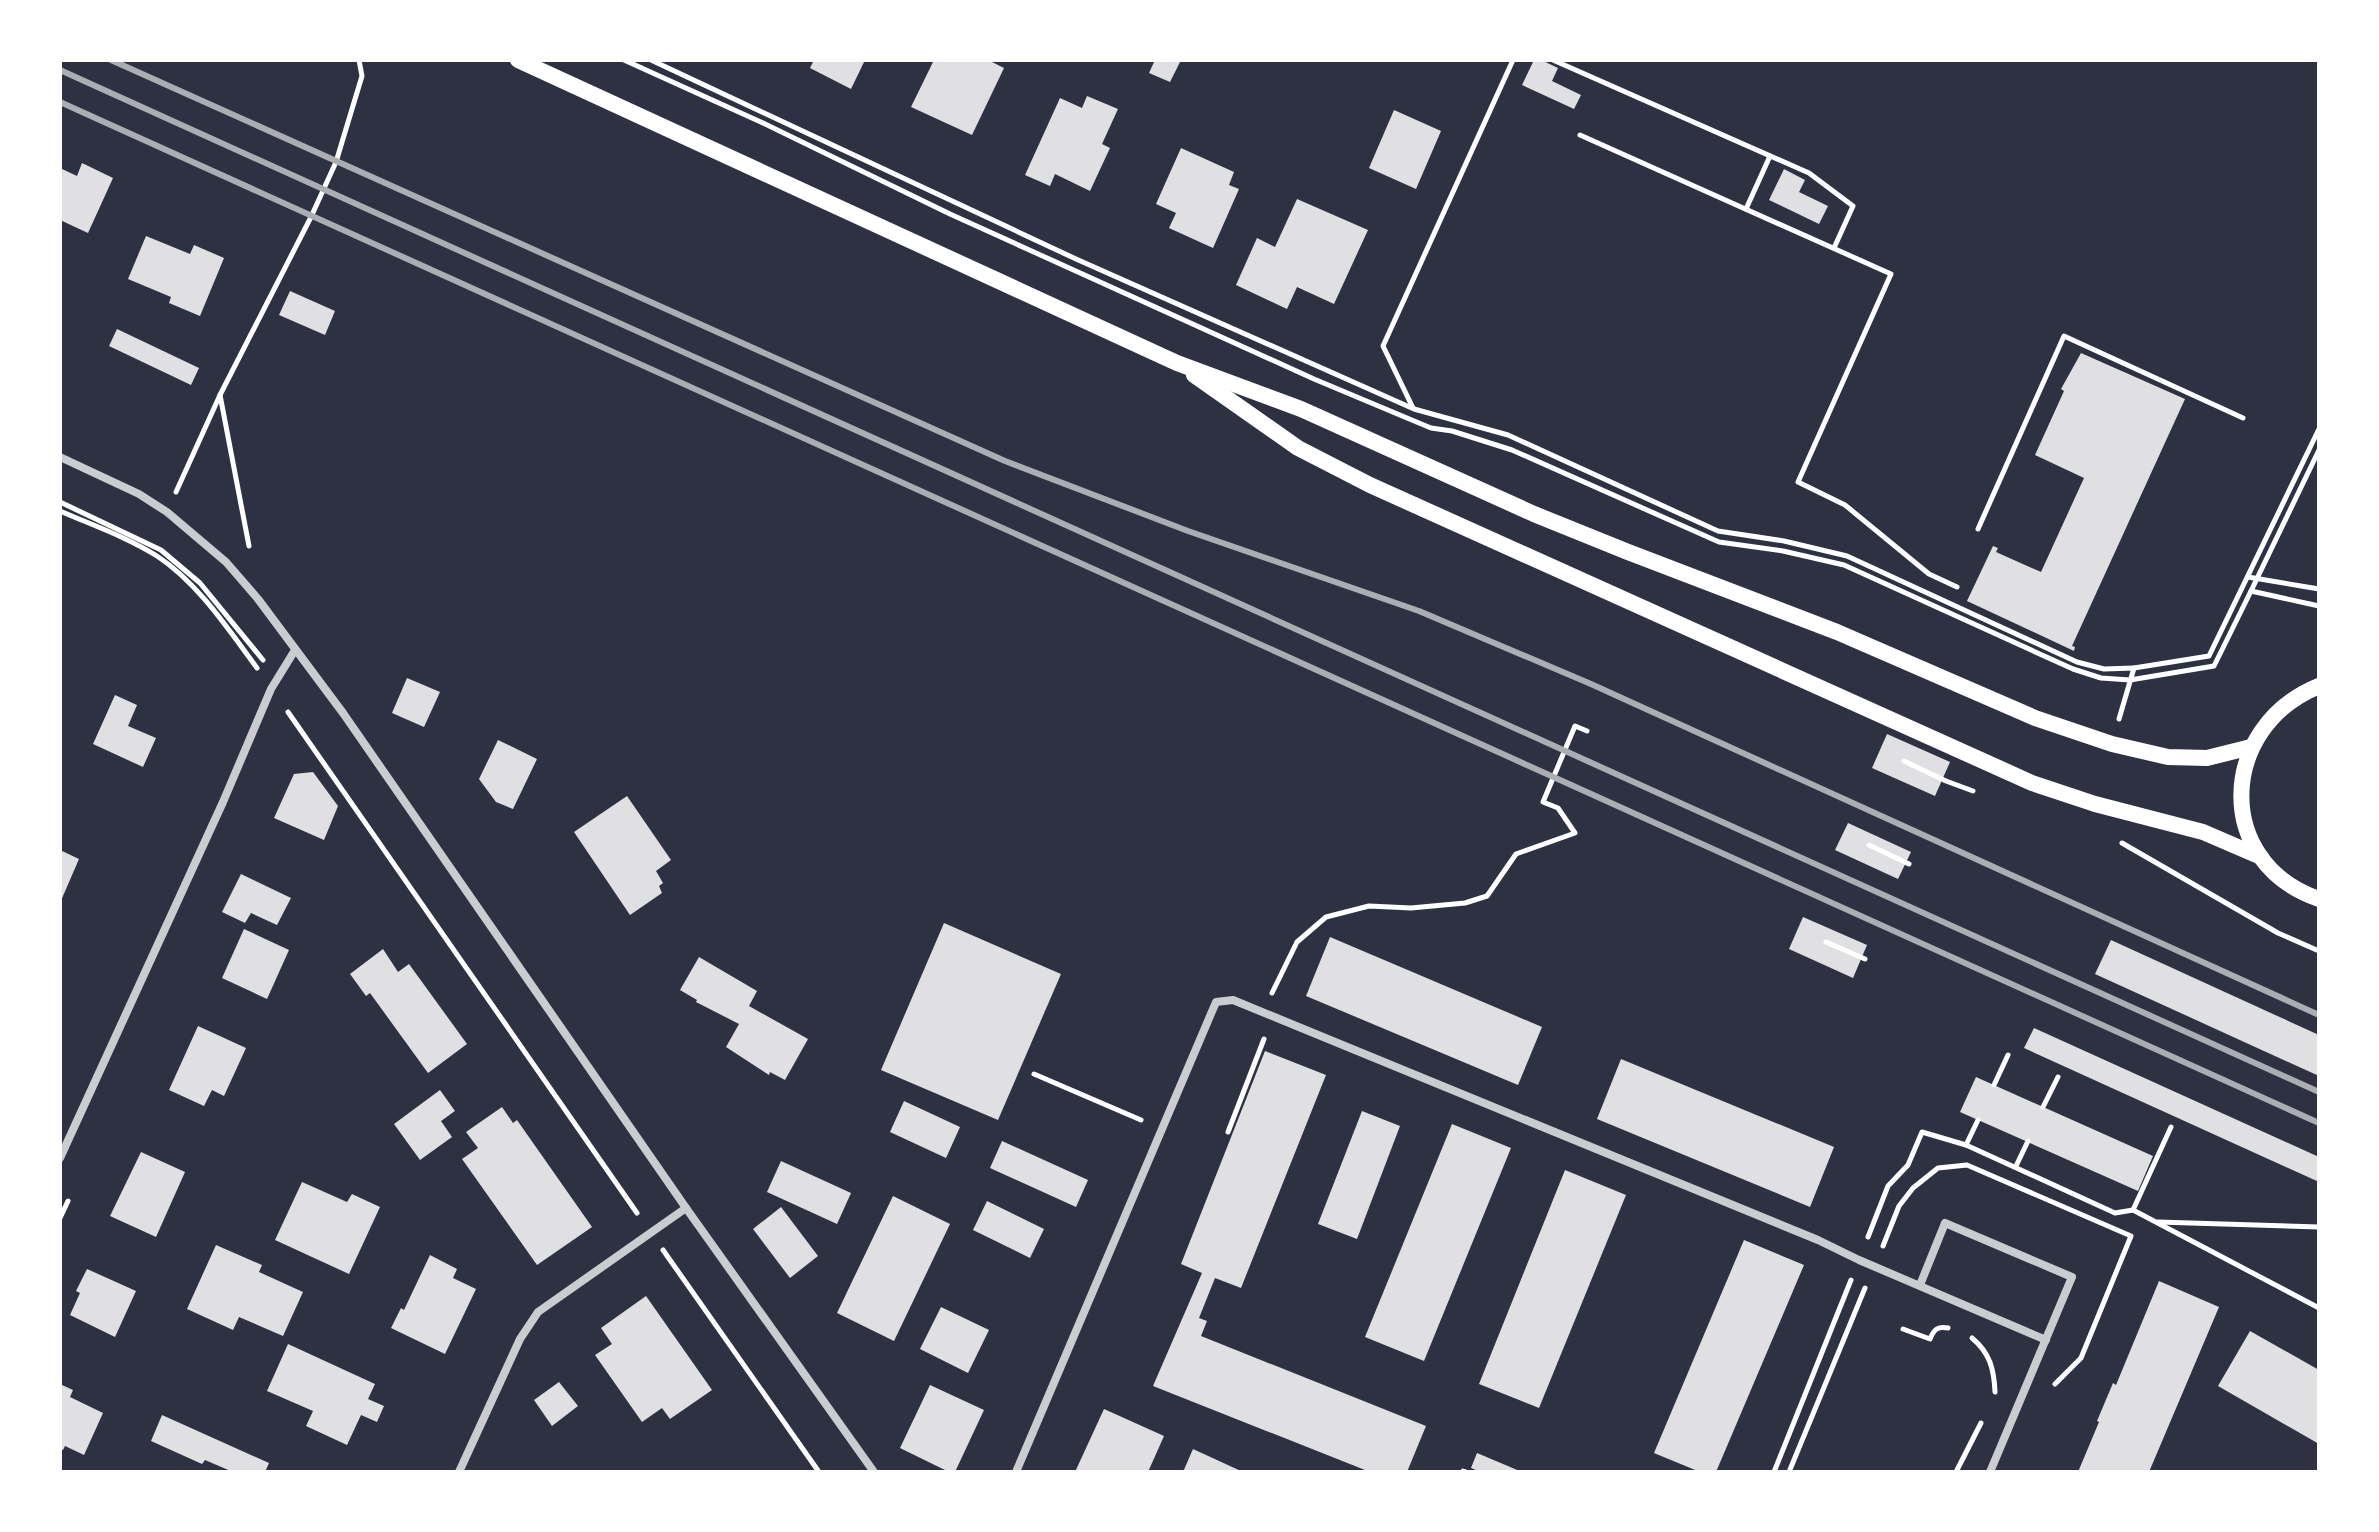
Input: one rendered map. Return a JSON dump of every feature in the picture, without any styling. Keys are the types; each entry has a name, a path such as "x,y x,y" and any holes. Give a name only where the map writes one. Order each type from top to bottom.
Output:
{"main road":[{"path":"518,60 1177,363 1301,409 1628,552 1837,632 2035,718 2112,744 2188,759 2207,758 2251,747"},
{"path":"1177,363 1298,448 1524,556 2032,783 2095,804 2203,832 2261,857"},
{"path":"2319,686 2284,704 2265,723 2251,747 2242,774 2242,803 2248,831 2261,857 2289,884 2319,899"}],"street":[{"path":"60,457 139,494 167,512 226,562 258,599 343,713 686,1208 874,1472"},
{"path":"60,1158 223,802 271,689 295,650"},
{"path":"1016,1472 1216,1002 1233,1000 1818,1240 2046,1340"},
{"path":"459,1472 520,1339 538,1312 686,1208"},
{"path":"1920,1285 1945,1223 2072,1277 1990,1472"}],"path":[{"path":"167,512 220,395 336,162 362,76 359,60"},
{"path":"624,60 763,123 950,214 1354,396 1431,428 1452,431 1512,450 1719,542 1783,551 1844,565 2073,669 2101,678 2130,680 2214,666 2319,450"},
{"path":"651,60 1076,259 1414,409 1508,435 1718,531 1784,541 1847,556 2077,662"},
{"path":"1414,409 1383,346 1513,60"},
{"path":"1553,60 1809,173 1853,206 1834,248"},
{"path":"1580,135 1891,274 1798,482 1845,505 1929,574 1957,587"},
{"path":"1746,209 1770,156"},
{"path":"1978,529 2064,336 2243,418"},
{"path":"220,395 246,543 255,553"},
{"path":"2134,668 2209,656 2319,429"},
{"path":"60,502 161,550 200,583 277,679"},
{"path":"60,511 156,555 195,589 271,689 819,1472"},
{"path":"2248,577 2319,589"},
{"path":"2251,591 2319,606"},
{"path":"224,626 258,599"},
{"path":"1263,1013 1297,942 1326,917 1369,906 1438,906 1465,903 1487,896 1516,854 1575,833 1558,808 1543,802 1575,726 1587,731"},
{"path":"1904,761 1974,791"},
{"path":"2117,840 2278,933 2319,951"},
{"path":"1869,845 1909,864"},
{"path":"1826,942 1865,959"},
{"path":"1228,1132 1268,1031"},
{"path":"1994,1085 2008,1055"},
{"path":"1034,1074 1160,1129"},
{"path":"2043,1107 2058,1077"},
{"path":"1966,1145 1978,1120"},
{"path":"2133,1210 2171,1127"},
{"path":"1774,1472 1888,1186 1908,1165 1922,1132 1966,1145 2115,1213 2133,1210 2319,1308"},
{"path":"2016,1166 2028,1141"},
{"path":"1789,1472 1899,1206 1913,1188 1938,1168"},
{"path":"60,1218 68,1201"},
{"path":"2157,1222 2319,1227"},
{"path":"1903,1329 1930,1339 1934,1331 1941,1327 1951,1328"},
{"path":"1962,1332 1985,1349 1994,1372 1995,1392 1992,1400"},
{"path":"1956,1472 1986,1412"}],"building":[{"path":"814,60 865,60 851,89 810,68"},
{"path":"934,60 988,60 1004,68 972,135 911,107"},
{"path":"1155,60 1181,60 1170,82 1149,73"},
{"path":"1534,60 1558,68 1552,81 1581,95 1574,109 1522,85"},
{"path":"1087,96 1118,109 1102,144 1110,148 1090,191 1055,174 1050,186 1025,175 1060,98 1082,108"},
{"path":"1394,110 1441,131 1416,189 1369,168"},
{"path":"1181,148 1234,172 1229,185 1239,189 1213,248 1169,228 1176,213 1156,204"},
{"path":"82,163 113,178 88,233 60,220 60,168 77,176"},
{"path":"1784,169 1805,180 1799,192 1828,206 1819,224 1769,200"},
{"path":"1297,199 1368,230 1334,304 1297,287 1287,309 1236,285 1257,238 1275,247"},
{"path":"146,236 190,254 194,245 224,258 200,316 169,303 171,297 128,279"},
{"path":"290,291 335,311 325,335 279,315"},
{"path":"117,329 199,368 191,385 109,346"},
{"path":"2081,353 2185,399 2072,646 2075,647 2074,651 1967,601 1993,546 1998,548 1996,552 2041,572 2084,478 2035,455 2064,391 2061,389"},
{"path":"407,678 440,692 424,727 392,713"},
{"path":"115,695 137,705 128,726 156,738 143,767 93,744"},
{"path":"1887,734 1950,762 1935,796 1872,768"},
{"path":"498,740 537,759 513,809 496,802 479,779"},
{"path":"313,772 338,806 324,840 274,818 294,774"},
{"path":"627,796 671,860 656,871 663,883 659,886 662,893 630,915 574,832"},
{"path":"1848,823 1911,852 1898,879 1835,850"},
{"path":"60,850 79,859 60,903"},
{"path":"241,874 291,898 277,925 251,913 245,923 222,912"},
{"path":"1803,917 1867,945 1853,978 1789,949"},
{"path":"944,923 1061,974 998,1120 881,1070"},
{"path":"244,929 289,950 267,999 222,978"},
{"path":"1330,937 1542,1027 1518,1085 1306,996"},
{"path":"2111,940 2319,1035 2319,1076 2095,974"},
{"path":"383,949 398,972 409,964 467,1044 428,1073 370,993 366,996 350,974"},
{"path":"699,957 757,991 749,1006 808,1039 785,1080 770,1072 769,1075 726,1047 739,1024 696,1002 680,990"},
{"path":"198,1026 246,1048 224,1096 212,1090 204,1106 169,1090"},
{"path":"2034,1028 2319,1157 2319,1182 2024,1048"},
{"path":"1265,1051 1326,1075 1241,1288 1215,1278 1199,1318 1207,1321 1201,1336 1426,1426 1407,1472 1370,1472 1153,1386 1202,1273 1181,1264"},
{"path":"1621,1059 1834,1147 1810,1207 1597,1119"},
{"path":"1976,1077 2153,1156 2138,1191 1960,1112"},
{"path":"440,1090 455,1111 441,1121 452,1137 420,1160 394,1124"},
{"path":"904,1101 960,1127 946,1158 890,1132"},
{"path":"502,1107 513,1123 517,1120 592,1227 537,1265 462,1159 478,1148 466,1132"},
{"path":"1362,1111 1400,1126 1357,1239 1318,1224"},
{"path":"1452,1124 1511,1148 1424,1361 1365,1337"},
{"path":"1002,1141 1088,1180 1076,1207 990,1168"},
{"path":"141,1152 185,1172 156,1237 110,1216"},
{"path":"781,1161 851,1193 837,1224 767,1192"},
{"path":"1565,1170 1626,1195 1539,1408 1479,1384"},
{"path":"302,1182 347,1202 352,1194 380,1207 349,1274 275,1240"},
{"path":"893,1196 950,1224 894,1341 837,1313"},
{"path":"987,1201 1044,1229 1030,1258 973,1230"},
{"path":"781,1207 818,1256 790,1278 753,1229"},
{"path":"1744,1240 1804,1265 1716,1472 1700,1472 1654,1453"},
{"path":"216,1245 262,1265 259,1272 303,1292 283,1336 239,1317 233,1330 187,1309"},
{"path":"430,1255 457,1269 453,1278 476,1289 445,1354 391,1328 401,1308 404,1310"},
{"path":"87,1269 136,1291 115,1337 70,1315 80,1293 76,1291"},
{"path":"2159,1281 2219,1307 2149,1472 2078,1472 2113,1383 2116,1385"},
{"path":"646,1296 712,1390 670,1419 662,1408 642,1422 595,1355 612,1344 601,1328"},
{"path":"941,1307 989,1330 968,1373 920,1349"},
{"path":"2250,1331 2319,1370 2319,1444 2218,1386"},
{"path":"288,1344 375,1384 368,1399 384,1406 377,1422 361,1415 347,1445 306,1426 313,1411 267,1391"},
{"path":"559,1382 578,1406 552,1426 534,1400"},
{"path":"60,1384 73,1390 70,1397 103,1413 84,1455 65,1446 63,1450 60,1449"},
{"path":"930,1385 984,1410 955,1472 900,1448"},
{"path":"1104,1409 1164,1436 1148,1472 1075,1472"},
{"path":"162,1415 269,1463 265,1472 233,1472 205,1460 202,1464 151,1441"},
{"path":"1193,1449 1243,1472 1183,1472"},
{"path":"1477,1453 1522,1472 1481,1472 1471,1468"}],"railway":[{"path":"111,60 1005,461 1188,531 1419,611 1591,684 2319,1015"},
{"path":"60,70 2319,1092"},
{"path":"60,102 2319,1123"}]}
